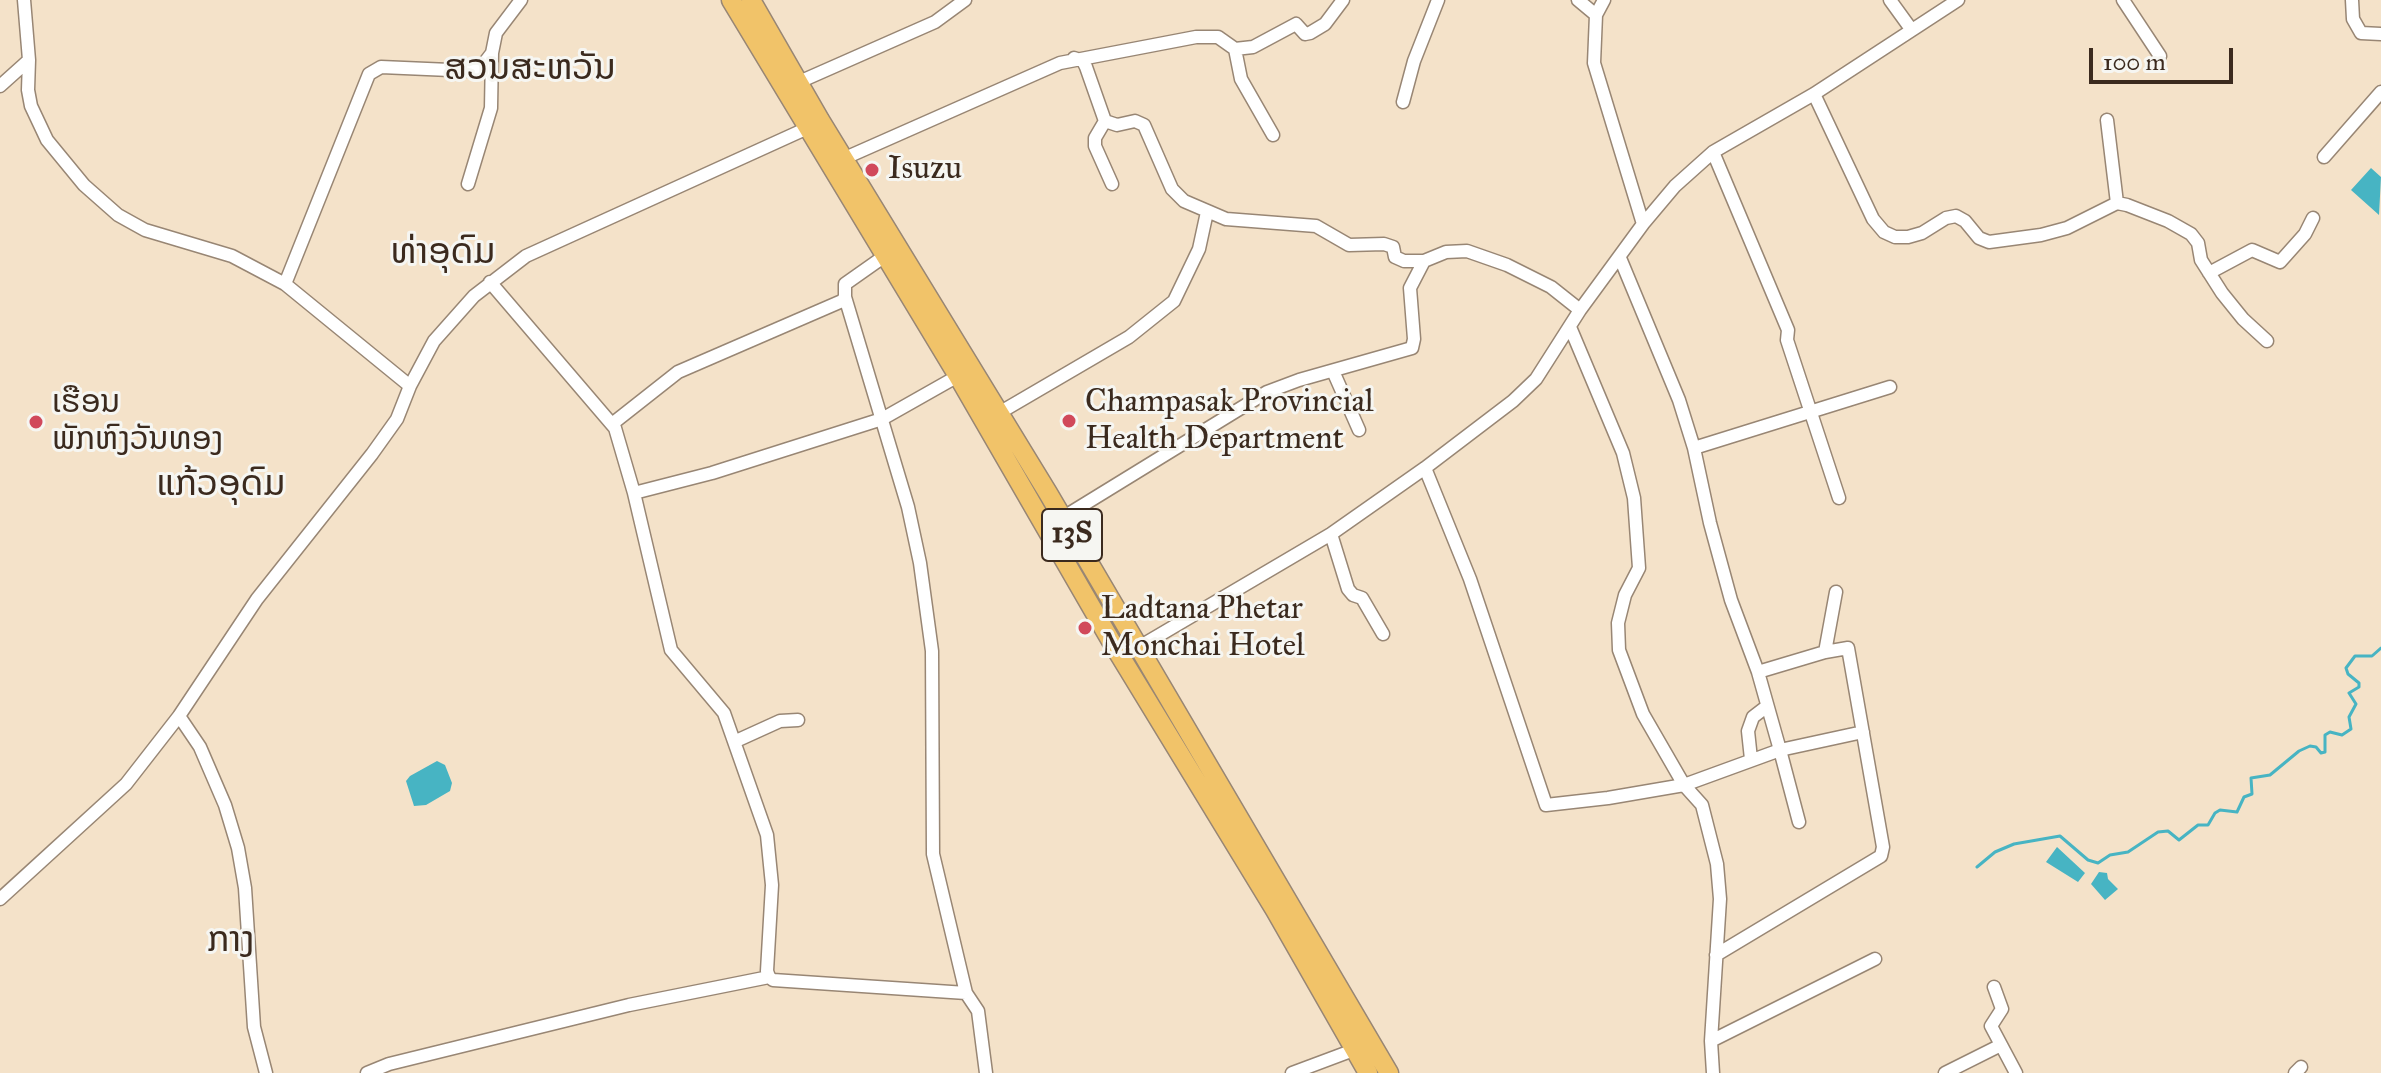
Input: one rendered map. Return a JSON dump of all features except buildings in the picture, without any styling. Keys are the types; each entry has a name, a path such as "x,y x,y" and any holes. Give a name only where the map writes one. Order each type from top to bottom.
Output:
{"highway":[{"name":"13S","path":"731,0 815,125 891,252 999,413 1062,518 1364,1045 1368,1073"},
{"name":"13S","path":"751,0 799,82 815,125 845,158 891,252 958,376 1121,657 1364,1045 1389,1073"}],"street":[{"path":"24,0 28,90 35,119 66,165 107,206 145,230 232,256 285,284 410,386"},
{"path":"468,184 491,108 492,53 496,33 521,0"},
{"path":"799,82 935,22 965,0"},
{"path":"845,158 1074,58 1196,37 1218,37 1235,49 1253,47 1296,24 1305,34 1310,33 1325,24 1343,0"},
{"path":"1403,102 1414,61 1438,0"},
{"path":"1578,0 1596,15"},
{"path":"1604,0 1596,15 1593,37 1596,72 1643,224"},
{"path":"1890,0 1911,29"},
{"path":"1121,657 1331,534 1513,401 1536,379 1580,310 1675,186 1713,152 1814,94 1958,0"},
{"path":"2123,0 2160,56"},
{"path":"2352,0 2355,27 2361,33 2381,34"},
{"path":"1235,49 1241,79 1273,135"},
{"path":"285,284 369,74 381,67 473,71 482,66 492,53"},
{"path":"1074,58 1083,61 1086,67 1105,121 1095,138 1095,146 1112,184"},
{"path":"0,86 29,60"},
{"path":"2324,157 2381,92"},
{"path":"1814,94 1873,219 1884,232 1895,237 1922,233 1946,218 1956,216 1965,221 1979,238 1989,242 2067,228 2117,203 2168,221 2191,234 2198,243 2201,260 2209,273 2243,319 2267,341"},
{"path":"2107,120 2117,203"},
{"path":"1105,121 1117,125 1135,121 1144,125 1172,189 1184,201 1207,212 1226,219 1316,226 1349,245 1384,244 1393,247 1395,257 1404,261 1424,261 1446,252 1467,251 1507,265 1551,287 1580,310"},
{"path":"0,899 118,793 179,716 257,599 397,419 434,341 452,318 490,282 540,249 815,125"},
{"path":"1713,152 1788,330 1787,340 1839,498"},
{"path":"999,413 1129,337 1174,301 1199,249 1207,212"},
{"path":"2209,273 2252,250 2280,262 2305,234 2313,218"},
{"path":"891,252 845,284 845,297 908,507 925,598 933,675 933,854 966,993 978,1011 986,1073"},
{"path":"1620,258 1679,400 1694,448 1731,600 1758,672 1799,822"},
{"path":"1062,518 1267,392 1412,348 1410,288 1424,261"},
{"path":"490,282 612,424 634,493 671,650 724,713 767,835 772,885 769,977 773,980 966,993"},
{"path":"612,424 678,372 845,297"},
{"path":"1570,327 1623,453 1634,498 1639,568 1625,595 1618,623 1619,650 1643,714 1684,785 1702,805 1717,864 1720,899 1711,1041 1713,1073"},
{"path":"1333,371 1359,430"},
{"path":"634,493 712,473 882,419 958,376"},
{"path":"1694,448 1890,387"},
{"path":"1425,468 1470,579 1546,805 1684,785 1780,750 1863,732"},
{"path":"1331,534 1348,589 1362,598 1383,634"},
{"path":"1825,652 1836,592"},
{"path":"1716,955 1884,852 1848,648 1758,672"},
{"path":"1751,759 1748,731 1753,717 1766,707"},
{"path":"179,716 200,747 225,805 238,848 245,888 254,1027 266,1073"},
{"path":"736,741 780,721 798,720"},
{"path":"1711,1041 1875,959"},
{"path":"367,1073 389,1064 613,1009 769,977"},
{"path":"1994,987 2002,1009 1991,1026 2016,1073"},
{"path":"1292,1073 1364,1045"},
{"path":"1945,1073 2001,1045"}],"water":[{"path":"2371,168 2381,177 2379,215 2351,190"},
{"path":"437,761 445,765 452,783 450,791 426,805 414,806 406,781"},
{"path":"2057,847 2085,873 2078,882 2046,862"},
{"path":"2099,872 2107,873 2108,879 2118,889 2105,900 2091,884"}],"waterway":[{"path":"1977,867 1995,852 2014,844 2060,836 2088,860 2098,863 2110,855 2128,852 2158,832 2168,831 2179,840 2198,825 2208,825 2220,810 2237,812 2244,797 2252,794 2251,778 2270,775 2299,751 2310,746 2321,753 2325,752 2325,735 2330,732 2342,735 2351,729 2349,717 2356,704 2349,693 2359,687 2359,683 2348,674 2346,668 2355,656 2372,656 2381,648"}],"place":[{"name":"Isuzu","path":"872,170"},
{"name":"Champasak Provincial Health Department","path":"1069,421"},
{"name":"ເຮືອນ ພັກຫົງວັນທອງ","path":"36,422"},
{"name":"Ladtana Phetar Monchai Hotel","path":"1085,628"}],"district":[{"name":"ສວນສະຫວັນ","path":"530,70"},
{"name":"ທ່າອຸດົມ","path":"443,254"},
{"name":"ແກ້ວອຸດົມ","path":"221,486"},
{"name":"ກາງ","path":"231,942"}]}
